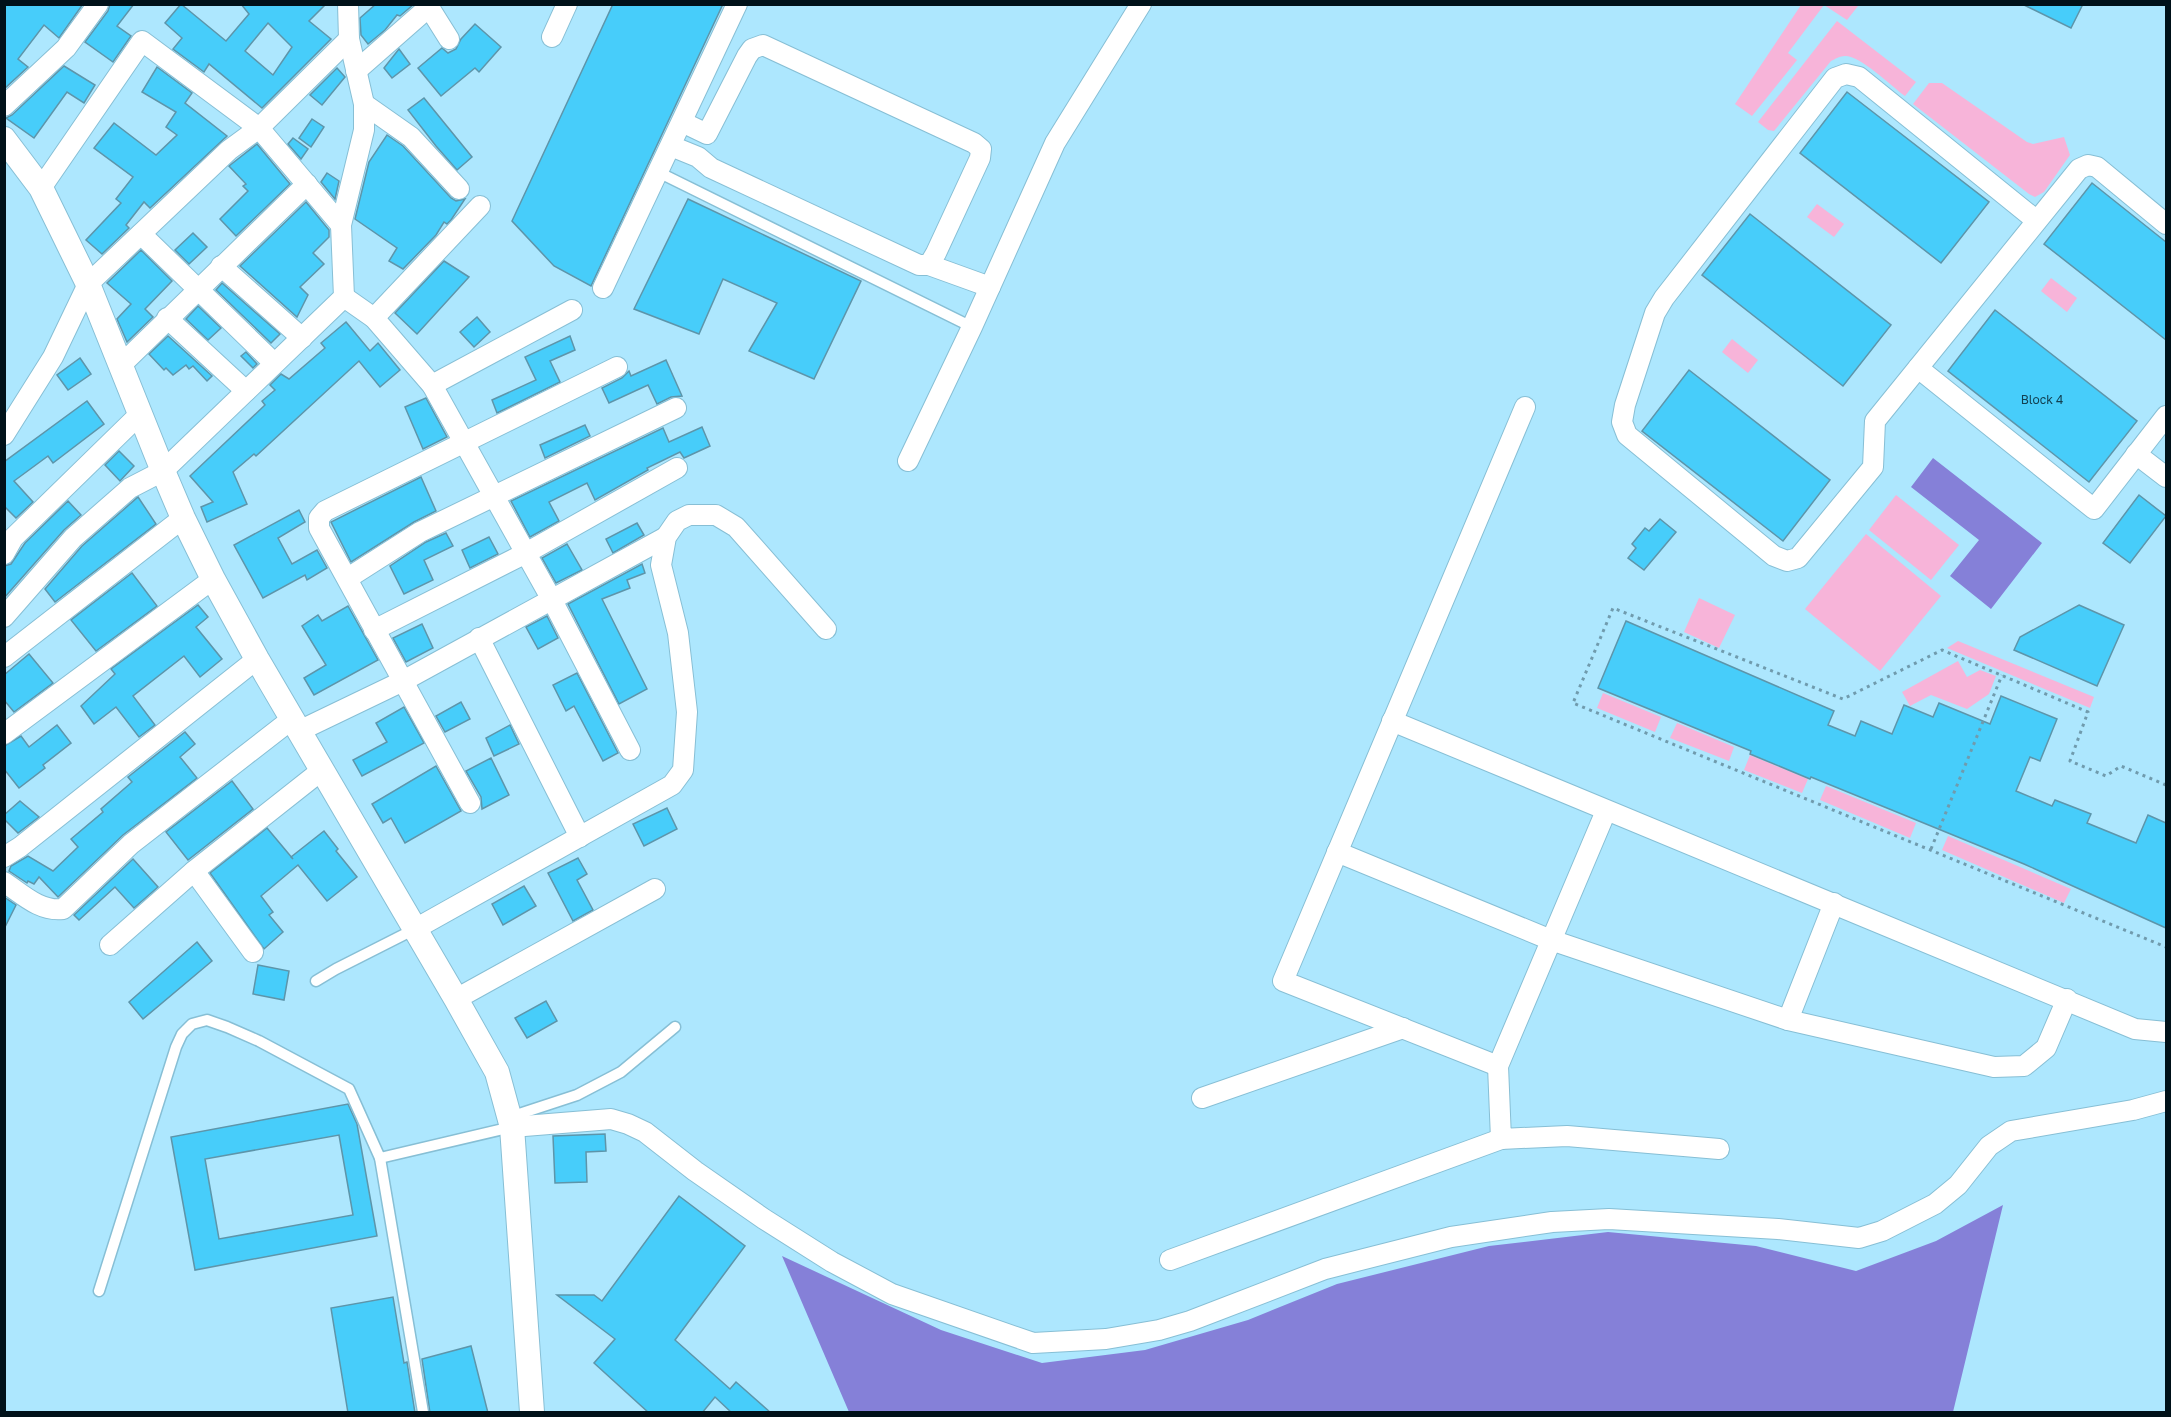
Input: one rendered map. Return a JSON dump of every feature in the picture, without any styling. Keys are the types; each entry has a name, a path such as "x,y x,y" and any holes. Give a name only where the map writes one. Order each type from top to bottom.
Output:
{"street":[{"path":"4,106 66,48 98,4"},
{"path":"4,617 73,538 130,488 163,471 344,297 341,225 364,130 364,104 349,39 348,4"},
{"path":"552,37 567,4"},
{"path":"603,288 736,4"},
{"path":"356,71 428,6 449,39"},
{"path":"908,461 972,327 1055,143 1143,7"},
{"path":"4,435 53,357 88,284 229,150 259,128 349,39"},
{"path":"41,188 142,41 259,128 341,225"},
{"path":"698,157 707,134 747,56 752,49 763,45 974,142 981,149 980,158 929,265"},
{"path":"2037,221 1859,77 1846,74 1835,78 1664,298 1655,313 1622,422 1627,435 1774,556 1787,561 1798,558 1873,466 1875,421 1918,368 2037,221 2079,169 2088,165 2097,167 2166,224"},
{"path":"364,104 411,137 459,189"},
{"path":"682,122 707,134"},
{"path":"4,140 41,188 88,284 163,471 213,579 256,659 497,1072 511,1122 532,1413"},
{"path":"671,146 698,157 711,168 919,265 929,265 990,287"},
{"path":"120,366 307,184"},
{"path":"374,318 480,206"},
{"path":"141,234 274,363"},
{"path":"222,266 302,338"},
{"path":"344,297 374,318 432,385 552,600 630,750"},
{"path":"432,385 572,310"},
{"path":"167,318 246,391"},
{"path":"470,803 319,528 320,518 325,511 617,367"},
{"path":"1918,368 2094,509 2166,416"},
{"path":"1498,1066 1283,981 1525,407"},
{"path":"348,578 420,532 676,408"},
{"path":"4,554 13,538 140,414"},
{"path":"2136,454 2166,477"},
{"path":"374,630 526,553 677,468"},
{"path":"415,929 672,785 683,770 687,712 678,633 661,565 666,537 677,521 689,515 716,515 736,527 826,629"},
{"path":"4,657 183,518"},
{"path":"4,882 40,906 51,910 63,909 131,844 296,725 403,681 666,537"},
{"path":"4,734 213,579"},
{"path":"479,638 580,837"},
{"path":"4,857 38,833 256,659"},
{"path":"1392,721 2135,1029 2166,1032"},
{"path":"110,945 194,871 322,770"},
{"path":"1501,1139 1498,1066 1606,811"},
{"path":"1337,852 1551,940 1788,1020 1994,1067 2024,1065 2046,1048 2067,999"},
{"path":"194,871 253,952"},
{"path":"456,999 655,889"},
{"path":"1788,1020 1834,903"},
{"path":"1202,1098 1403,1028"},
{"path":"511,1122 611,1119 628,1124 645,1132 764,1219 832,1262 892,1294 1033,1343 1057,1343 1106,1339 1160,1330 1190,1321 1325,1269 1451,1237 1552,1222 1609,1219 1778,1229 1858,1238 1882,1231 1935,1203 1958,1185 1989,1146 2011,1131 2133,1110 2166,1101"},
{"path":"1170,1260 1501,1139 1567,1136 1719,1149"}],"lane":[{"path":"658,172 972,327"},
{"path":"316,981 415,929"},
{"path":"99,1291 182,1034 192,1024 207,1020 227,1026 260,1041 349,1089 380,1158 423,1413"},
{"path":"380,1158 511,1122 577,1095 621,1072 675,1028"}],"path":[{"path":"2166,785 2121,766 2106,776 2070,761 2088,711 1942,650 1843,699 1613,608 1573,704 2166,947"},
{"path":"1930,849 2002,675"}],"shaded area":[{"path":"1856,4 1858,6 1847,20 1824,5 1788,53 1797,60 1752,116 1735,104 1801,5"},
{"path":"1837,21 1916,82 1905,96 1859,61 1852,57 1839,57 1831,61 1774,131 1768,130 1758,122"},
{"path":"1929,83 1942,83 2027,142 2033,144 2064,137 2070,155 2044,192 2035,197 2029,194 1913,104"},
{"path":"1817,204 1844,224 1834,237 1807,217"},
{"path":"2051,278 2077,298 2067,312 2041,291"},
{"path":"1732,339 1758,360 1748,373 1722,352"},
{"path":"1933,458 2042,543 1991,609 1950,576 1979,540 1911,487"},
{"path":"1896,495 1959,545 1931,580 1869,530"},
{"path":"1866,534 1941,596 1880,671 1805,609"},
{"path":"1699,598 1735,615 1719,648 1684,632"},
{"path":"1958,641 2094,697 2090,708 1947,648"},
{"path":"1958,661 1967,677 1980,670 1996,676 1989,694 1967,709 1931,695 1910,706 1902,692"},
{"path":"1603,693 1661,717 1655,732 1597,708"},
{"path":"1677,723 1734,747 1729,761 1670,738"},
{"path":"1750,755 1808,779 1802,793 1744,770"},
{"path":"1826,786 1916,823 1910,838 1820,800"},
{"path":"1948,836 2071,889 2064,903 1942,850"},
{"path":"2003,1205 1953,1412 849,1412 782,1256 941,1330 1042,1363 1145,1350 1248,1320 1337,1284 1489,1246 1608,1232 1756,1246 1856,1271 1936,1241"}],"building":[{"path":"4,4 83,4 59,38 44,25 18,59 28,67 4,89"},
{"path":"110,4 134,4 117,26 131,36 113,62 85,42 108,11"},
{"path":"181,4 226,41 249,14 241,4 326,4 309,21 331,39 262,108 209,64 204,72 173,49 182,38 165,23","holes":["268,23 292,47 273,75 245,51"]},
{"path":"376,4 414,4 400,16 397,15 385,30 368,44 361,35 360,18"},
{"path":"613,4 723,4 591,286 554,266 512,221"},
{"path":"2022,4 2083,4 2071,28"},
{"path":"475,24 501,47 479,72 475,68 441,96 418,68 442,48 448,53 456,49 461,39"},
{"path":"399,49 410,64 392,78 384,68"},
{"path":"64,66 95,85 84,103 67,92 34,138 6,118"},
{"path":"157,67 192,93 185,103 227,136 150,208 144,202 126,225 129,228 102,254 86,240 121,203 116,199 133,177 94,148 114,123 156,155 177,135 166,127 176,112 142,92"},
{"path":"337,68 345,77 322,105 310,95"},
{"path":"1847,92 1989,202 1941,263 1800,153"},
{"path":"424,98 472,157 457,170 408,110"},
{"path":"312,119 324,127 311,147 299,138"},
{"path":"387,135 403,146 451,198 456,201 465,199 451,220 447,224 444,222 436,235 403,269 389,261 397,248 355,219 369,162"},
{"path":"293,138 308,149 301,159 288,144"},
{"path":"257,144 290,184 236,236 220,219 248,191 243,186 246,184 229,166"},
{"path":"327,173 339,181 335,199 321,182"},
{"path":"2092,183 2166,242 2166,340 2044,244"},
{"path":"688,199 861,281 814,379 749,351 777,303 723,279 699,334 634,309"},
{"path":"306,202 329,230 329,237 313,253 324,264 300,287 308,295 297,317 240,266"},
{"path":"1750,214 1891,325 1843,386 1702,275"},
{"path":"193,233 207,247 189,264 175,250"},
{"path":"141,250 172,281 145,309 153,317 127,342 117,319 131,304 107,283"},
{"path":"444,261 469,277 417,334 395,313"},
{"path":"222,283 280,334 271,343 216,290"},
{"path":"198,306 221,328 208,340 186,319"},
{"path":"1995,310 2137,421 2089,482 1948,371"},
{"path":"477,317 490,332 474,347 460,332"},
{"path":"346,322 370,351 378,343 400,370 380,387 359,361 256,456 254,454 233,472 247,504 207,522 201,507 213,502 190,476 265,405 262,401 275,390 270,385 281,374 289,379 325,348 321,343"},
{"path":"168,336 212,376 207,381 193,366 189,369 186,365 173,375 166,368 164,370 149,354"},
{"path":"570,336 575,350 550,361 560,382 497,413 492,400 536,380 525,357"},
{"path":"246,352 257,364 253,368 241,356"},
{"path":"80,358 91,374 68,390 57,375"},
{"path":"666,360 682,396 671,397 657,404 648,385 609,403 602,388 622,378 629,371 631,376"},
{"path":"1689,370 1830,480 1783,541 1642,431"},
{"path":"426,398 447,437 423,449 405,407"},
{"path":"87,401 104,424 53,463 48,456 14,481 33,502 16,518 4,506 4,462"},
{"path":"585,425 590,436 545,458 540,445"},
{"path":"702,427 710,446 684,458 680,452 647,468 648,470 595,500 587,483 549,502 559,521 530,537 511,501 663,428 669,442"},
{"path":"119,451 134,466 120,481 105,465"},
{"path":"421,477 436,511 414,522 351,562 331,522"},
{"path":"2139,495 2166,516 2130,563 2103,543"},
{"path":"138,497 156,524 55,602 45,589 82,546"},
{"path":"68,501 81,515 64,530 4,598 4,566 11,564 25,543"},
{"path":"299,510 305,522 278,538 292,564 317,550 327,568 307,580 305,575 263,598 234,545"},
{"path":"1660,519 1676,532 1644,570 1628,558 1636,548 1632,544 1645,528 1649,531"},
{"path":"637,523 644,535 613,553 606,539"},
{"path":"446,533 453,546 424,560 433,580 404,594 390,566 426,542"},
{"path":"489,537 498,554 470,568 462,550"},
{"path":"567,544 582,570 556,583 542,558"},
{"path":"642,564 645,573 627,580 630,588 602,599 647,689 619,704 568,604"},
{"path":"132,573 157,606 96,651 71,620"},
{"path":"198,605 208,617 196,627 222,659 200,677 184,656 133,696 155,725 139,737 116,707 94,724 81,706 115,674 111,669"},
{"path":"2079,605 2124,625 2097,686 2014,650 2020,637"},
{"path":"348,606 378,660 314,695 304,678 326,665 302,626 318,615 322,621"},
{"path":"547,616 558,638 538,649 526,627"},
{"path":"1626,621 1834,711 1828,725 1855,736 1861,721 1892,734 1904,705 1933,717 1939,703 1990,724 2001,696 2057,719 2040,761 2030,757 2016,791 2052,806 2055,800 2091,814 2087,823 2136,843 2148,815 2166,823 2166,928 2024,864 1811,777 1810,779 1750,754 1751,751 1598,688"},
{"path":"422,624 433,648 406,662 393,638"},
{"path":"29,654 53,683 14,712 4,700 4,675"},
{"path":"577,673 618,753 603,761 574,706 566,711 553,685"},
{"path":"461,702 470,719 445,732 436,716"},
{"path":"404,707 424,743 362,776 353,760 387,742 376,723"},
{"path":"57,725 71,743 43,765 45,768 19,788 4,769 4,746 21,736 29,747"},
{"path":"510,725 519,744 494,756 486,738"},
{"path":"185,732 195,744 180,757 197,778 123,835 58,897 39,877 34,884 28,881 27,883 9,871 11,866 28,856 53,871 78,847 71,839 103,812 101,809 132,782 128,777"},
{"path":"491,758 509,795 482,809 481,797 466,771"},
{"path":"436,766 461,811 405,843 391,818 383,823 372,804"},
{"path":"232,781 253,809 188,860 166,832"},
{"path":"20,801 39,817 18,833 4,819 4,815"},
{"path":"667,808 677,829 644,846 633,824"},
{"path":"267,828 291,857 324,831 338,849 336,851 357,877 327,901 298,865 261,896 273,912 269,915 283,932 264,949 210,873"},
{"path":"578,858 587,874 577,880 593,910 573,921 548,873"},
{"path":"133,859 158,887 134,908 115,887 79,920 74,915"},
{"path":"524,886 536,906 503,925 492,904"},
{"path":"4,897 16,905 4,929"},
{"path":"197,942 212,961 143,1019 129,1002"},
{"path":"258,965 289,971 284,1000 253,994"},
{"path":"546,1001 557,1021 527,1038 515,1018"},
{"path":"348,1104 357,1124 377,1236 195,1270 171,1137","holes":["339,1135 353,1215 219,1239 205,1159"]},
{"path":"605,1134 606,1151 586,1152 587,1182 555,1183 553,1136"},
{"path":"679,1196 745,1246 675,1340 730,1389 736,1382 771,1413 732,1413 715,1397 702,1413 649,1413 594,1363 615,1339 557,1295 594,1295 602,1301"},
{"path":"393,1297 415,1413 348,1413 331,1308"},
{"path":"471,1346 488,1413 430,1413 422,1359"}]}
